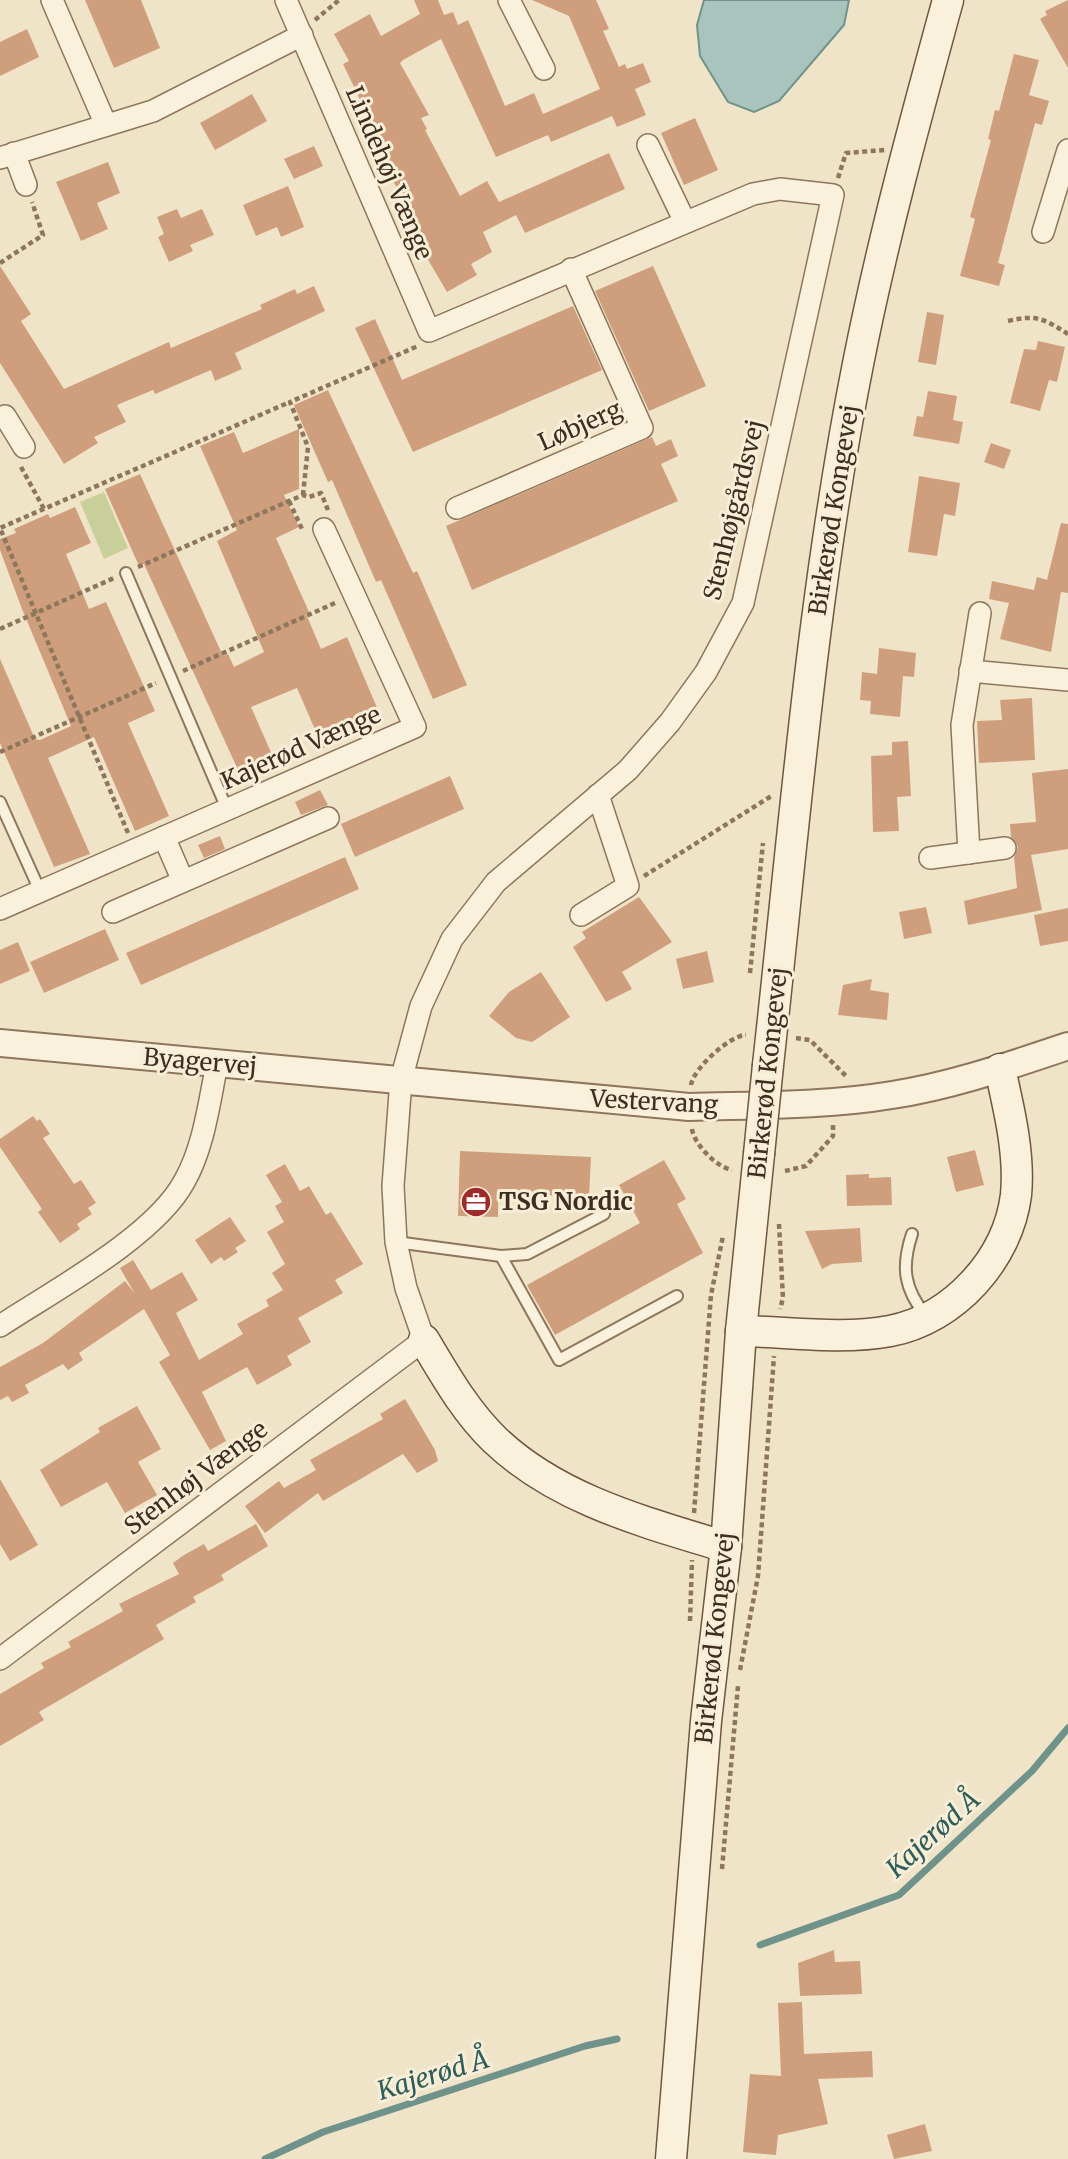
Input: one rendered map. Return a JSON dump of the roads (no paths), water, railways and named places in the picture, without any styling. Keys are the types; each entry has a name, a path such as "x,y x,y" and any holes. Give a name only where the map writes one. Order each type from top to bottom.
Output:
{"main road":[{"name":"Birkerød Kongevej","path":"671,2159 706,1721 726,1547 741,1331 811,653 858,365 908,148 948,0"},
{"path":"741,1331 853,1335 891,1331 928,1318 961,1297 987,1268 1006,1234 1016,1196 1016,1157 1000,1069"},
{"path":"424,1340 457,1396 495,1440 545,1479 613,1512 726,1547"}],"street":[{"path":"52,0 106,125"},
{"name":"Lindehøj Vænge","path":"286,0 429,331 571,269"},
{"path":"509,0 544,69"},
{"path":"26,185 7,155 153,111 302,36"},
{"path":"571,269 685,222 648,145"},
{"path":"1043,232 1068,150"},
{"name":"Stenhøjgårdsvej","path":"424,1340 406,1288 396,1242 393,1186 401,1080 421,1006 452,939 496,882 628,770 670,722 706,672 743,603 833,195 780,189 753,194 685,222"},
{"name":"Løbjerg","path":"457,508 642,428 571,269"},
{"path":"2,415 24,447"},
{"name":"Kajerød Vænge","path":"0,909 415,727 324,529"},
{"path":"969,853 962,725 979,614"},
{"path":"970,671 1068,680"},
{"path":"582,915 628,886 598,795"},
{"path":"113,912 328,818"},
{"path":"164,837 183,881"},
{"path":"930,858 1005,848"},
{"name":"Byagervej","path":"0,1043 401,1080"},
{"name":"Vestervang","path":"401,1080 689,1107 777,1105 893,1095 1000,1069 1068,1046"},
{"path":"0,1326 143,1230 169,1206 185,1181 201,1139 217,1064"},
{"name":"Stenhøj Vænge","path":"0,1659 424,1340"}],"lane":[{"path":"126,573 227,809"},
{"path":"0,802 40,891"},
{"path":"396,1242 501,1256 527,1254 604,1214"},
{"path":"912,1234 904,1256 905,1279 914,1300 928,1318"},
{"path":"501,1256 559,1360 677,1296"}],"water":[{"path":"704,0 849,0 844,25 779,101 754,112 728,102 700,56 697,25"}],"waterway":[{"name":"Kajerød Å","path":"760,1945 899,1895 1032,1771 1068,1728"},
{"name":"Kajerød Å","path":"265,2159 323,2132 585,2046 617,2039"}],"place":[{"name":"TSG Nordic","path":"476,1202"}]}
